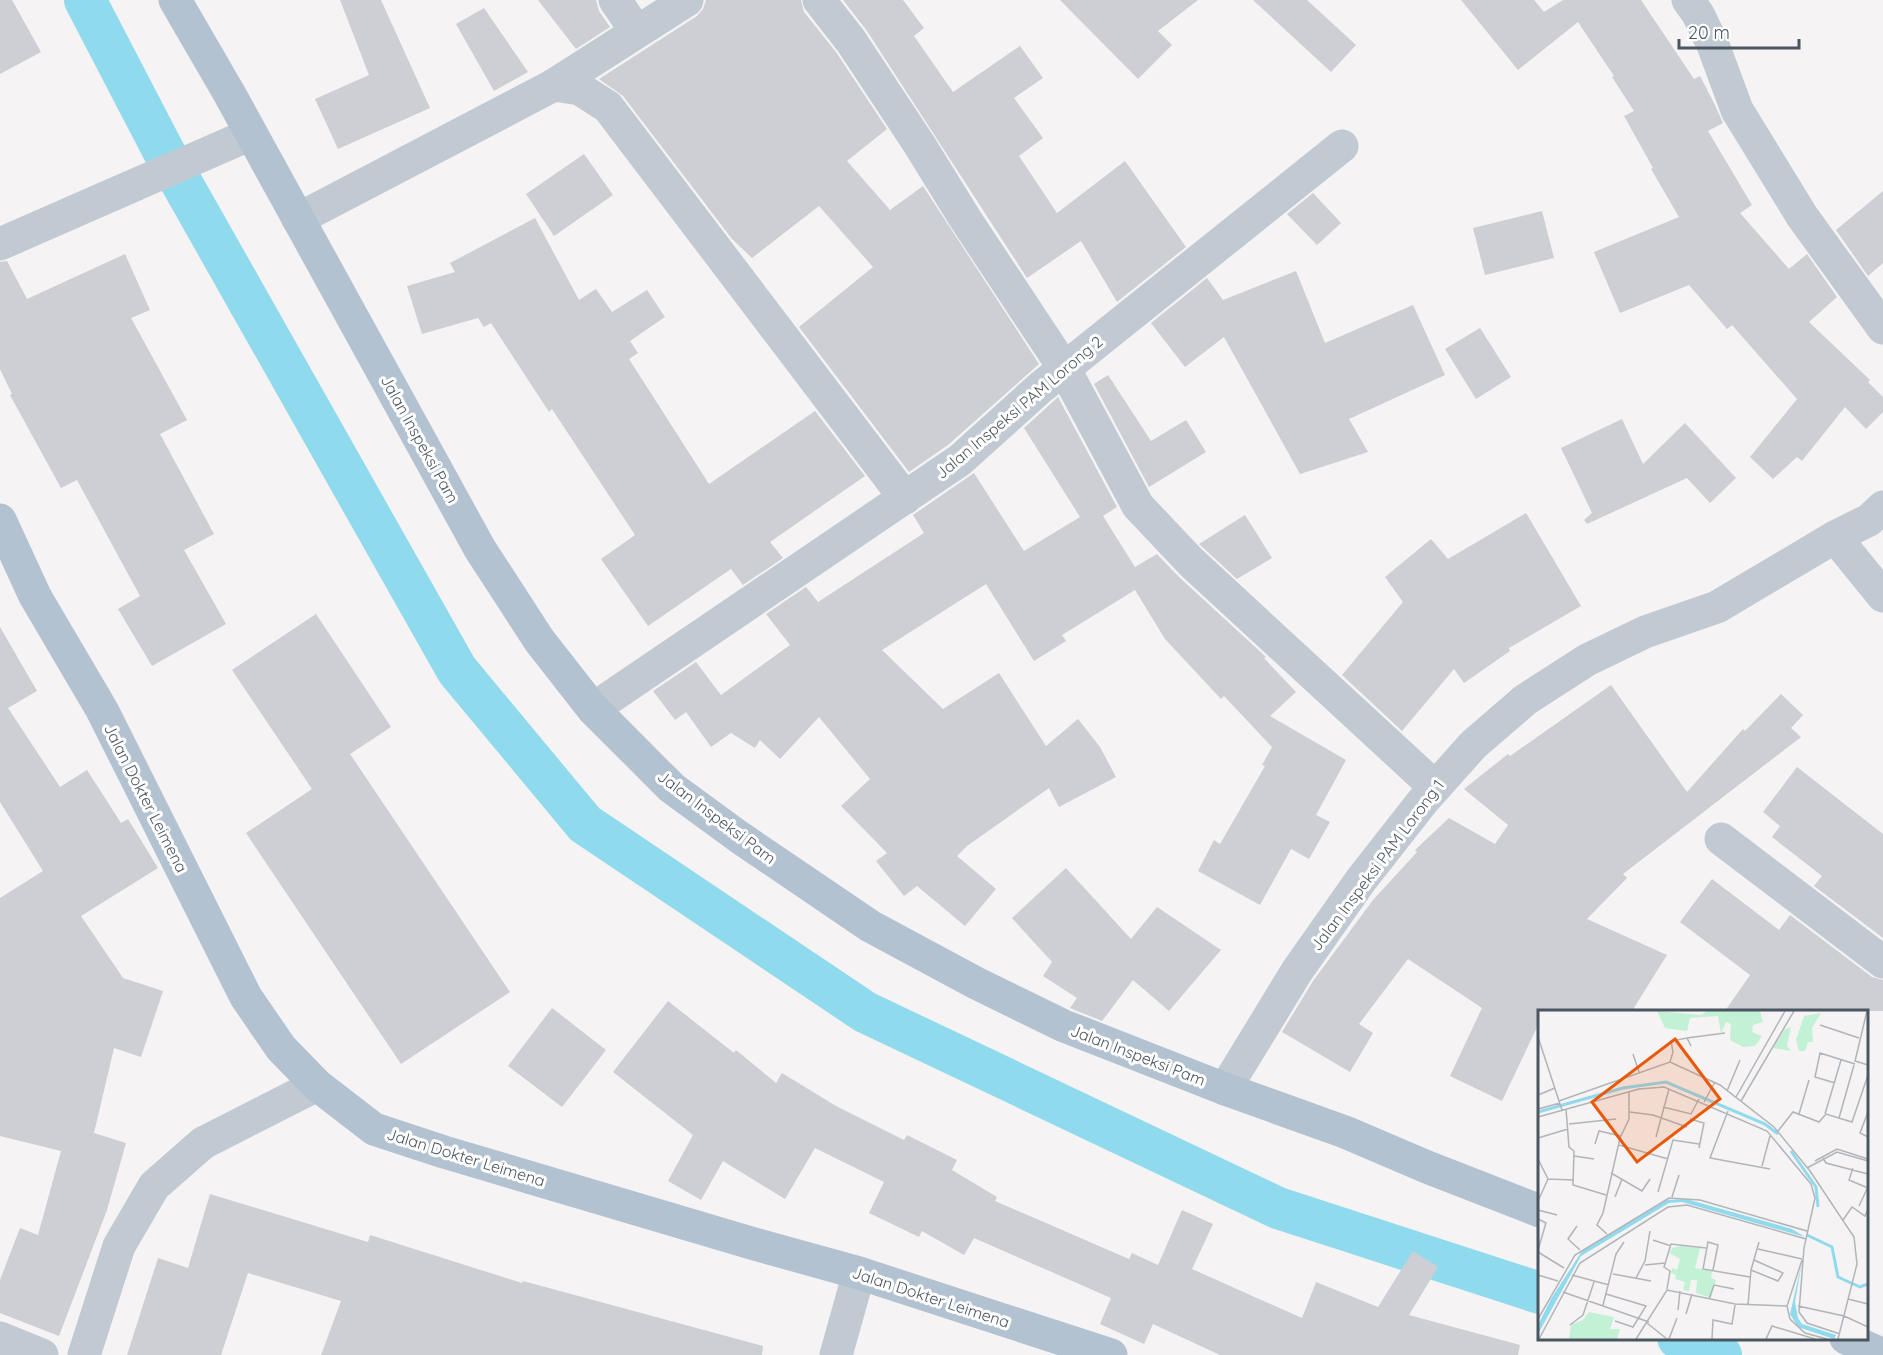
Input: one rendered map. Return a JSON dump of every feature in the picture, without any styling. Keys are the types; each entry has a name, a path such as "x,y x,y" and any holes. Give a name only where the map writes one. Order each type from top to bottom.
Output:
{"main road":[{"name":"Jalan Inspeksi Pam","path":"175,0 480,549 539,640 593,709 672,788 739,837 870,926 976,983 1064,1026 1225,1089 1345,1132 1538,1211"},
{"name":"Jalan Dokter Leimena","path":"0,520 35,596 102,710 246,998 281,1048 317,1085 374,1129 444,1152 859,1273 1111,1355"},
{"path":"1850,1340 1883,1355"}],"street":[{"path":"615,0 636,31"},
{"path":"298,219 554,85 687,0"},
{"path":"819,0 851,41 1064,368 1138,506 1191,562 1435,787"},
{"path":"1688,0 1698,14 1713,45 1737,110 1802,216 1883,328"},
{"path":"554,85 580,89 608,108 905,498"},
{"path":"0,244 251,134"},
{"name":"Jalan Inspeksi PAM Lorong 2","path":"593,709 960,460 1064,368 1342,146"},
{"name":"Jalan Inspeksi PAM Lorong 1","path":"1225,1089 1297,971 1361,880 1435,787 1473,745 1525,700 1587,660 1645,632 1717,607 1834,537 1869,520 1883,507"},
{"path":"1834,537 1883,596"},
{"path":"1721,839 1883,962"},
{"path":"84,1355 119,1246 154,1186 203,1143 317,1085"},
{"path":"836,1355 859,1273"},
{"path":"0,1338 42,1355"}],"building":[{"path":"0,0 12,0 41,52 0,74"},
{"path":"340,0 381,0 430,108 338,149 315,99 369,75"},
{"path":"538,0 596,0 599,11 610,27 576,49"},
{"path":"706,0 801,0 804,12 836,52 887,129 847,161 890,210 923,186 1039,364 948,445 909,472 799,327 873,267 819,206 752,258 732,239 623,96 599,79 697,16"},
{"path":"843,0 903,0 924,28 914,36 953,92 1020,46 1043,78 1014,98 1043,138 1019,156 1057,213 1125,161 1186,247 1117,302 1081,241 1027,278 867,31"},
{"path":"1060,0 1198,0 1158,31 1172,45 1138,79"},
{"path":"1253,0 1307,0 1356,45 1331,72"},
{"path":"1461,0 1534,0 1544,12 1563,0 1641,0 1694,79 1700,76 1714,103 1723,123 1708,131 1752,205 1740,213 1789,269 1807,254 1837,297 1809,322 1870,380 1868,382 1883,397 1883,412 1866,429 1845,407 1802,461 1797,457 1773,479 1750,457 1797,399 1732,325 1727,329 1689,285 1620,313 1594,252 1679,217 1624,116 1634,111 1612,77 1614,76 1578,22 1518,70"},
{"path":"484,8 528,72 494,91 456,24"},
{"path":"584,154 613,195 554,236 526,194"},
{"path":"1883,191 1883,263 1868,276 1836,230"},
{"path":"1313,193 1341,223 1317,245 1287,214"},
{"path":"1542,211 1554,258 1485,275 1473,228"},
{"path":"535,218 579,300 596,289 612,312 647,290 665,317 630,341 638,353 629,359 709,484 815,411 865,476 770,542 783,558 743,585 731,569 648,626 601,559 635,535 552,409 549,412 491,323 484,327 478,318 422,334 407,286 455,272 450,263"},
{"path":"125,254 150,310 131,318 187,420 160,434 214,534 184,550 226,624 152,666 118,609 140,596 77,480 61,488 10,395 12,394 0,369 0,262 7,261 27,299"},
{"path":"1296,271 1325,343 1413,305 1445,375 1349,419 1368,452 1300,474 1224,337 1185,367 1151,323 1207,278 1223,300"},
{"path":"1480,328 1511,377 1476,399 1445,349"},
{"path":"1108,375 1151,441 1186,420 1206,452 1149,487 1094,384"},
{"path":"1058,397 1117,507 1103,516 1135,567 1157,554 1266,657 1264,658 1296,692 1270,716 1346,760 1316,815 1330,822 1309,859 1291,849 1260,905 1198,871 1214,840 1220,844 1265,766 1262,765 1272,747 1224,696 1221,699 1165,639 1135,590 1062,635 1066,641 1034,661 986,584 882,650 943,709 999,673 1046,746 1078,719 1100,747 1116,777 1059,807 1049,788 967,846 957,856 996,889 965,926 917,886 904,896 876,861 887,853 841,806 870,779 819,717 780,759 760,740 755,748 731,733 711,747 686,712 675,720 653,691 696,662 721,695 790,645 766,614 806,587 818,602 924,533 913,515 974,473 1024,551 1080,517 1024,428"},
{"path":"1622,419 1643,464 1685,423 1736,478 1710,503 1687,478 1587,524 1584,520 1592,513 1561,448"},
{"path":"1526,513 1581,606 1509,648 1510,651 1464,683 1454,669 1402,731 1342,675 1403,602 1385,577 1431,539 1448,559"},
{"path":"1245,515 1272,558 1237,579 1199,544"},
{"path":"316,614 391,727 350,754 510,992 401,1064 246,833 312,789 232,670"},
{"path":"0,627 37,691 8,708 60,787 87,770 121,823 128,819 158,868 81,916 123,978 163,991 141,1057 114,1048 94,1133 126,1143 107,1210 59,1336 0,1313 0,1280 20,1228 38,1235 61,1151 0,1136 0,898 43,871 0,802"},
{"path":"1611,685 1687,792 1743,729 1745,731 1781,694 1803,715 1791,728 1801,737 1623,874 1627,878 1587,919 1667,955 1633,1010 1538,1010 1538,1025 1502,1101 1450,1076 1482,1008 1408,959 1359,1024 1373,1033 1350,1072 1282,1032 1313,981 1373,900 1417,852 1415,850 1449,818 1495,844 1508,825 1464,789 1508,754 1510,756"},
{"path":"1797,767 1883,834 1883,938 1814,886 1822,876 1772,837 1780,826 1763,812"},
{"path":"1066,868 1131,939 1157,907 1221,950 1169,1011 1133,980 1102,1021 1070,1008 1077,998 1043,976 1052,962 1012,918"},
{"path":"1712,879 1779,930 1790,915 1872,977 1883,980 1883,1011 1726,1010 1750,975 1680,922"},
{"path":"668,1001 734,1053 736,1050 776,1083 782,1073 836,1106 904,1140 907,1135 957,1160 952,1170 997,1197 995,1201 1129,1259 1132,1253 1158,1265 1182,1210 1213,1224 1192,1269 1302,1318 1316,1282 1378,1307 1413,1251 1438,1267 1409,1315 1520,1345 1518,1355 1220,1355 1153,1324 1144,1344 1100,1324 1111,1298 974,1238 964,1255 922,1231 919,1237 869,1213 884,1182 815,1148 785,1199 723,1161 701,1200 668,1181 693,1135 613,1072"},
{"path":"552,1008 606,1050 562,1107 508,1066"},
{"path":"210,1194 368,1242 370,1235 522,1283 523,1281 763,1346 762,1355 321,1355 341,1301 248,1273 221,1355 127,1355 158,1258 188,1268"}],"waterway":[{"path":"85,0 163,150 457,670 585,824 865,1012 1278,1208 1538,1292"},
{"path":"1683,1340 1721,1355"}]}
